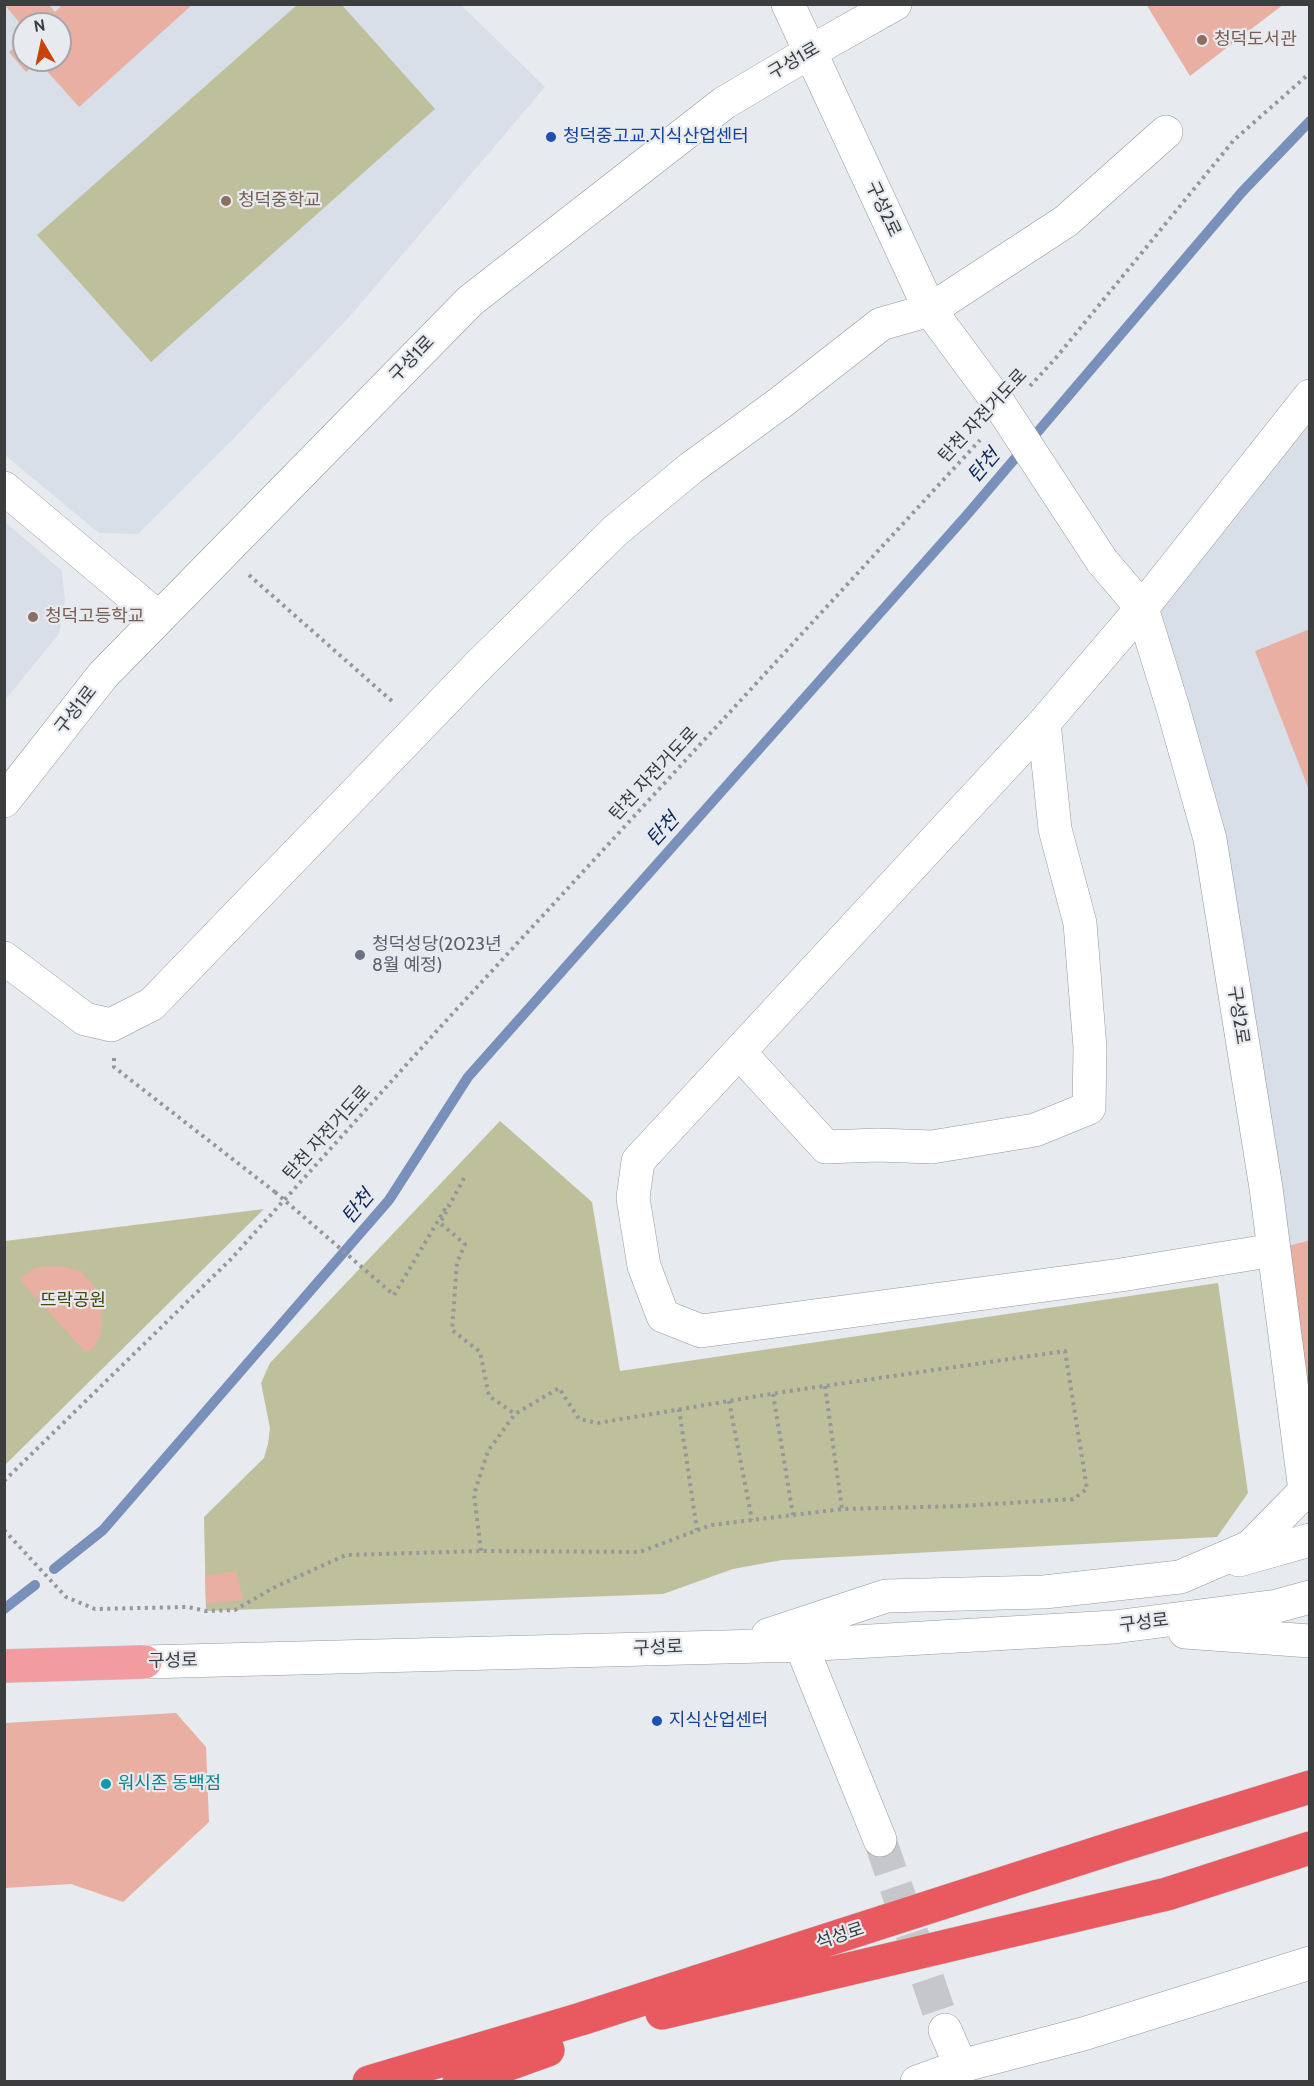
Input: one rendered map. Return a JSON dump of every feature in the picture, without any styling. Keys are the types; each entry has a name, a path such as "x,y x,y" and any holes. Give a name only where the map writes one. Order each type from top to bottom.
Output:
{"highway":[{"path":"1230,1812 1310,1771"},
{"name":"석성로","path":"369,2082 581,2019 1310,1787"},
{"name":"석성로","path":"459,2082 638,2019 1167,1894 1310,1848"},
{"path":"638,2019 1156,1914 1310,1870"}],"main road":[{"name":"구성로","path":"4,1666 144,1662"}],"street":[{"name":"구성2로","path":"788,4 930,310 1011,398 1102,561 1142,608 1210,839 1266,1188 1307,1493"},
{"name":"구성1로","path":"4,801 104,675 470,300 724,103 895,4"},
{"path":"4,958 85,1019 111,1025 152,1004 480,664 615,531 691,468 780,403 881,324 930,310 1066,221 1166,132"},
{"path":"1274,1251 1121,1275 701,1331 663,1316 644,1266 633,1198 638,1161 1044,723 1142,608 1310,396"},
{"path":"4,488 159,618"},
{"path":"739,1052 826,1147 879,1145 932,1147 1035,1130 1089,1108 1090,1048 1080,923 1055,829 1044,723"},
{"path":"1180,1577 1250,1547 1307,1493"},
{"path":"734,1646 886,1596 1044,1592 1180,1577 1310,1540"},
{"name":"구성로","path":"144,1662 801,1645 1114,1627 1277,1606 1310,1598"},
{"path":"1114,1627 1310,1641"},
{"path":"801,1645 880,1839"},
{"path":"917,2082 961,2066 1083,2034 1310,1963"},
{"path":"945,2030 961,2066"}],"path":[{"name":"탄천 자전거도로","path":"1011,398 1055,359 1234,140 1310,73"},
{"name":"탄천 자전거도로","path":"4,1481 231,1259 452,1014 984,436"},
{"path":"224,552 420,726"},
{"path":"114,1067 275,1192 394,1295 464,1178 440,1223 465,1244 457,1263 452,1330 480,1352 489,1396 515,1414"},
{"path":"4,1530 66,1596 95,1609 188,1607 206,1611 235,1610 275,1587 346,1555 481,1551 639,1552 711,1525 842,1509 961,1506 1074,1499 1087,1489 1065,1351 773,1394 598,1423 579,1419 559,1388 515,1414 488,1451 474,1494 481,1551"},
{"path":"825,1386 842,1509"},
{"path":"773,1394 793,1515"},
{"path":"729,1401 752,1520"},
{"path":"679,1409 697,1530"}],"shaded area":[{"name":"청덕중학교","path":"4,5 461,5 545,87 351,315 231,441 138,534 99,533 5,455"},
{"path":"1309,396 1310,1240 1274,1250 1210,839 1142,608"},
{"name":"청덕고등학교","path":"5,522 62,571 65,600 59,634 5,700"}],"green space":[{"path":"297,5 342,5 435,109 151,362 37,235"},
{"path":"500,1121 592,1202 620,1371 1218,1283 1248,1493 1217,1537 782,1560 733,1569 663,1594 206,1611 204,1517 264,1458 270,1428 261,1383 270,1363"},
{"name":"뜨락공원","path":"264,1209 5,1465 5,1241"}],"building":[{"path":"4,4 48,4 55,12 12,12"},
{"path":"63,4 193,4 79,107 48,72 72,72 72,12 55,12"},
{"name":"청덕도서관","path":"1146,4 1284,4 1190,76"},
{"path":"1310,629 1310,790 1309,790 1255,651"},
{"path":"1310,1240 1310,1495 1274,1250"},
{"path":"53,1266 81,1271 99,1292 102,1308 101,1333 94,1348 85,1352 19,1279 35,1268"},
{"path":"236,1571 243,1600 206,1604 205,1576"},
{"name":"워시존 동백점","path":"176,1713 206,1747 209,1822 123,1902 71,1884 5,1888 5,1723"}],"waterway":[{"name":"탄천","path":"54,1569 103,1530 389,1200 468,1077 966,516 1242,192 1310,121"},
{"name":"탄천","path":"4,1609 35,1585"}],"tunnel":[{"path":"880,1840 945,2030"}],"place":[{"name":"청덕도서관","path":"1202,40"},
{"name":"청덕중고교.지식산업센터","path":"551,137"},
{"name":"청덕중학교","path":"226,201"},
{"name":"청덕고등학교","path":"33,617"},
{"name":"청덕성당(2023년 8월 예정)","path":"360,955"},
{"name":"지식산업센터","path":"657,1721"},
{"name":"워시존 동백점","path":"106,1784"}]}
